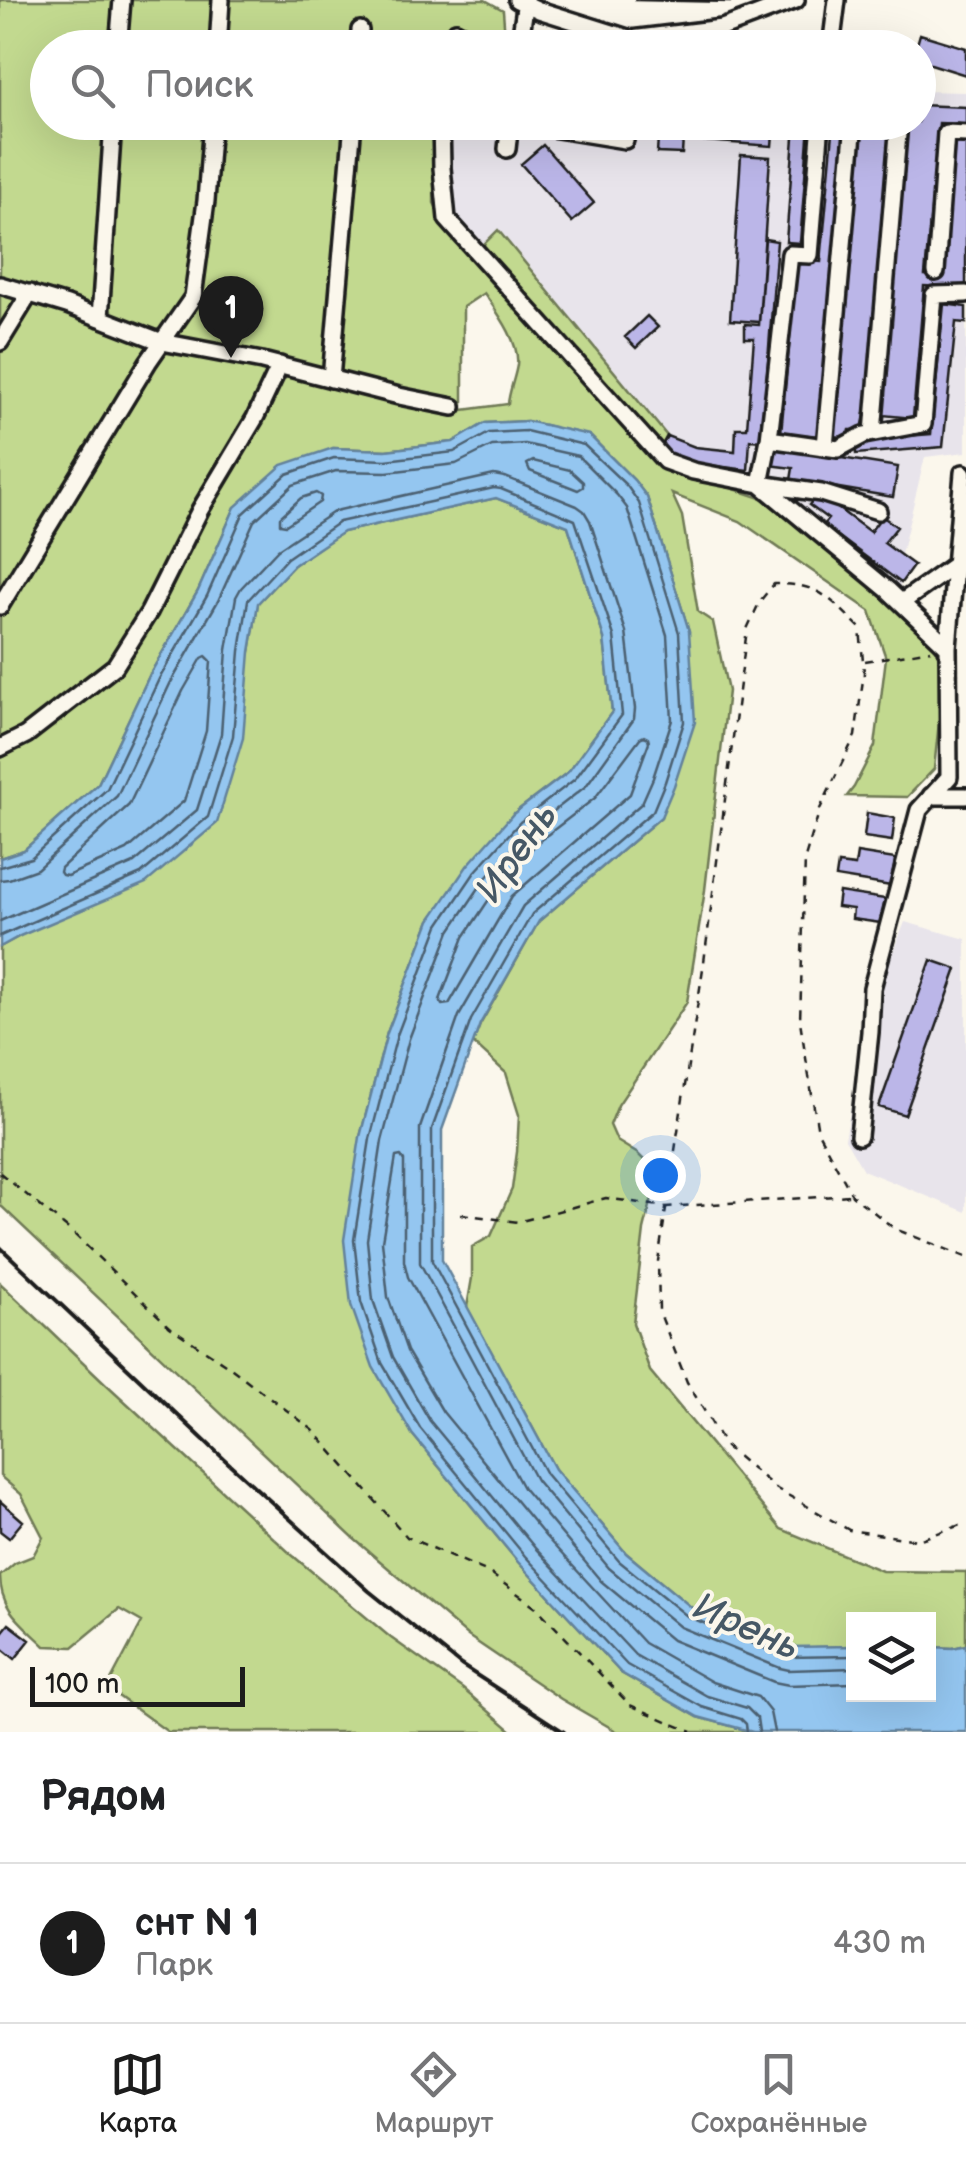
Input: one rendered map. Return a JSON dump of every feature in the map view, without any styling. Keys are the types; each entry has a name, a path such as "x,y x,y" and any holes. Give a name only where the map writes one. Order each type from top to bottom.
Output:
{"street":[{"path":"120,30 122,0"},
{"path":"219,30 221,0"},
{"path":"707,30 796,0"},
{"path":"833,30 837,0"},
{"path":"521,30 523,1 600,30"},
{"path":"936,272 946,133 966,134"},
{"path":"100,318 112,140"},
{"path":"0,606 62,500 193,296 211,140"},
{"path":"331,378 351,140"},
{"path":"441,140 448,219 665,461 693,471 820,493 878,511"},
{"path":"507,148 509,140"},
{"path":"760,484 790,254 810,255 819,140"},
{"path":"825,447 852,140"},
{"path":"873,433 897,140"},
{"path":"0,284 162,342 280,365 453,407"},
{"path":"0,342 30,293"},
{"path":"769,438 838,448 864,435 923,424 934,295 966,294"},
{"path":"0,748 26,735 115,666 150,612 200,510 255,418 280,365"},
{"path":"858,1136 872,988 918,810 949,777 948,647 963,473"},
{"path":"760,484 902,602 948,647"},
{"path":"902,602 956,564"},
{"path":"931,796 966,796"}],"path":[{"path":"966,1258 895,1229 852,1195 818,1132 800,1021 805,858 820,810 855,736 864,673 860,628 824,594 794,584 774,584 760,601 747,629 704,962 658,1260 659,1311 686,1382 726,1447 777,1489 849,1530 918,1540 966,1523"},
{"path":"863,662 948,647"},
{"path":"0,1173 72,1232 170,1327 314,1430 407,1537 488,1572 536,1607 630,1705 692,1732"},
{"path":"461,1214 518,1222 606,1198 666,1206 852,1195"}],"shaded area":[{"path":"936,91 966,92 966,452 925,457 901,555 914,565 889,602 776,503 656,463 667,435 499,231 483,245 456,216 450,202 448,140 936,140"},
{"path":"905,922 966,939 966,1212 863,1170 845,1139 869,1011"}],"green space":[{"path":"0,0 485,0 503,10 504,30 467,30 455,24 450,30 30,30 30,140 435,140 434,203 444,221 656,463 776,503 934,643 944,675 934,769 907,797 847,796 875,746 886,658 870,611 740,521 672,494 682,516 698,612 713,622 728,691 705,890 687,1002 618,1105 610,1125 617,1141 638,1154 657,1178 644,1230 633,1323 650,1371 781,1529 882,1571 966,1572 966,1645 936,1647 936,1612 846,1612 846,1646 789,1648 692,1608 626,1553 555,1469 467,1307 472,1247 491,1236 512,1189 519,1115 506,1073 473,1043 539,921 661,817 689,631 647,497 590,436 527,421 486,423 453,442 386,450 333,448 235,507 198,591 150,674 98,784 24,850 0,858","holes":["484,293 511,337 517,365 508,404 463,410 463,307"]},
{"path":"498,230 667,436 660,449 483,245"},
{"path":"496,498 568,526 604,638 612,712 568,772 513,814 430,920 387,1033 360,1137 412,1434 518,1562 621,1673 698,1717 753,1732 618,1732 468,1636 353,1538 0,1205 0,947 20,936 250,652 258,603 294,565 342,532"},
{"path":"0,1283 292,1555 513,1732 168,1732 107,1688 142,1622 119,1609 73,1647 45,1646 14,1616 1,1588 0,1576 15,1563 33,1556 43,1537 21,1494 0,1476"}],"water":[{"name":"Ирень","path":"527,421 589,435 647,497 689,631 695,722 661,817 539,921 480,1024 442,1130 442,1260 555,1469 626,1553 692,1608 789,1647 846,1646 846,1702 936,1702 936,1647 966,1645 966,1732 753,1732 698,1717 621,1673 518,1562 412,1434 373,1367 351,1305 344,1240 360,1137 387,1033 430,920 467,866 513,814 568,772 612,712 604,638 568,526 496,498 343,532 294,565 258,603 243,738 217,823 146,883 0,947 0,858 24,850 98,784 150,674 198,591 235,507 282,465 333,448 386,450 453,442 485,423"}],"building":[{"path":"634,0 730,0 730,2"},
{"path":"936,39 966,48 966,75 936,66"},
{"path":"936,106 966,107 966,124 939,123 925,275 944,276 953,143 966,144 966,288 924,286 913,418 882,415 906,140 936,140"},
{"path":"658,140 683,140 682,154 657,153"},
{"path":"692,140 772,140 772,146"},
{"path":"794,140 808,140 800,243 786,242"},
{"path":"832,140 846,140 819,436 781,433 797,260 821,262"},
{"path":"860,140 892,140 862,430 850,430 849,438 834,436"},
{"path":"543,145 594,203 572,222 521,164"},
{"path":"741,155 770,157 759,322 730,320"},
{"path":"765,239 777,241 762,441 750,440 748,470 692,463 660,449 667,436 695,447 735,451 736,428 747,428 754,338 745,338 745,324 759,325"},
{"path":"944,304 966,307 966,323 956,322 943,447 856,454 855,440 931,434"},
{"path":"647,316 658,327 636,348 625,337"},
{"path":"772,447 898,467 893,497 791,480 793,468 769,465"},
{"path":"814,499 832,504 870,532 882,516 897,527 884,543 914,565 901,583 823,525 828,519 809,505"},
{"path":"867,813 895,818 892,841 864,837"},
{"path":"857,853 895,859 891,886 836,877 838,864 855,866"},
{"path":"839,892 885,899 881,923 852,919 853,909 837,907"},
{"path":"931,960 957,969 905,1115 879,1107"},
{"path":"0,1501 23,1521 9,1538 0,1531"},
{"path":"9,1624 30,1640 15,1659 0,1647 0,1635"}],"railway":[{"path":"0,1247 369,1591 461,1665 564,1732"}],"place":[{"name":"снт N 1","path":"231,358"}]}
